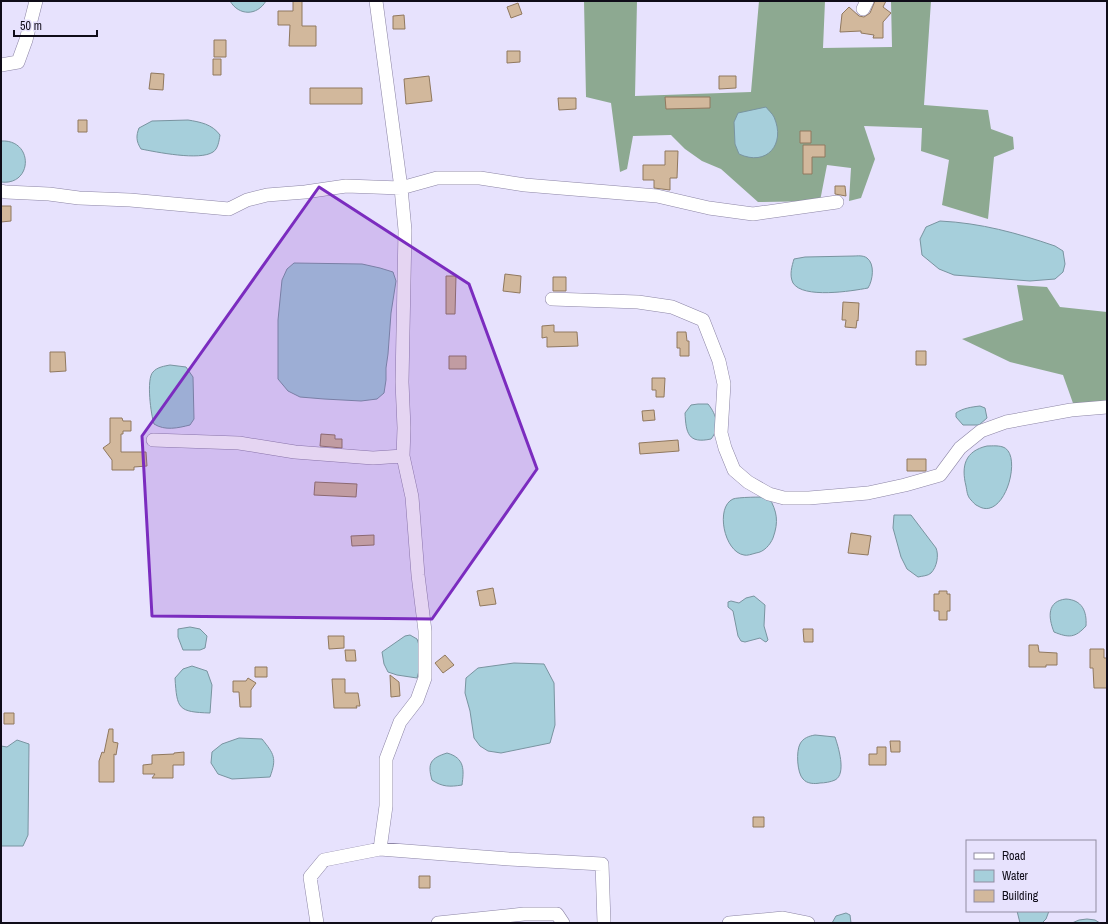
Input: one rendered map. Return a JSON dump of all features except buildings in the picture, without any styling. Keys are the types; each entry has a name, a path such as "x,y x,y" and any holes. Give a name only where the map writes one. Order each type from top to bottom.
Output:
{"street":[{"path":"1,65 18,62 26,40 36,1"},
{"path":"376,1 401,188 405,230 402,382 404,428 403,456 412,497 418,575 425,631 425,678 417,700 400,722 386,759 386,806 380,849"},
{"path":"1,191 229,209 247,200 267,195 305,192 346,186 401,188 437,178 480,178 525,185 657,196 709,208 753,214 838,202"},
{"path":"552,299 638,302 672,307 703,320 719,361 724,384 721,433 724,448 734,470 748,482 762,490 784,498 809,498 868,493 905,485 940,475 960,448 981,431 1006,422 1070,410 1107,407"},
{"path":"153,440 239,443 295,452 366,458 403,456"},
{"path":"317,923 310,877 324,860 380,849 509,859 602,864 604,923"},
{"path":"438,923 530,914 557,914 563,923"},
{"path":"730,923 783,918 808,923"}],"highlighted area":[{"path":"319,187 469,284 537,469 432,619 152,616 142,436"}],"shaded area":[{"path":"584,1 637,1 635,96 751,92 759,1 825,1 823,48 892,47 891,1 931,1 924,105 988,110 991,129 1013,137 1014,149 994,157 988,219 942,205 949,160 921,151 922,128 864,126 875,159 861,198 849,201 851,168 827,165 820,201 758,202 721,169 702,161 685,149 671,135 633,136 627,169 620,172 611,103 586,97"},
{"path":"1017,285 1047,287 1060,307 1107,312 1107,402 1074,406 1063,375 1010,362 962,339 1023,320"}],"water":[{"path":"230,1 266,1 262,6 253,12 243,12 234,6"},
{"path":"766,107 774,117 777,127 778,136 776,144 766,155 758,158 739,154 735,144 734,122 738,113"},
{"path":"188,120 206,124 217,131 220,135 215,151 207,155 188,156 141,149 137,138 139,128 152,121"},
{"path":"1,141 12,142 19,147 24,154 24,170 19,177 12,181 1,182"},
{"path":"940,221 999,229 1055,246 1063,251 1065,264 1063,272 1055,279 1030,281 954,275 939,269 922,255 920,239 926,227"},
{"path":"860,256 867,258 870,261 872,268 872,277 868,288 828,293 807,291 798,288 793,283 791,274 794,259 805,257"},
{"path":"294,263 362,264 393,272 396,281 391,313 386,380 384,393 377,399 361,401 300,397 288,391 278,379 278,320 282,280 287,269"},
{"path":"170,365 186,367 193,377 194,419 190,425 163,428 154,424 149,389 153,372 163,366"},
{"path":"708,404 714,413 716,430 711,439 697,440 693,438 686,426 685,413 691,405"},
{"path":"980,406 985,408 987,418 979,425 963,425 956,417 956,413 962,410"},
{"path":"987,446 998,446 1005,448 1010,454 1012,464 1008,487 996,505 987,509 977,506 968,495 964,472 966,460 969,456 980,448"},
{"path":"769,497 774,507 776,517 776,527 772,541 762,551 750,555 737,552 731,546 724,529 723,519 727,504 736,498"},
{"path":"894,515 911,515 936,548 937,561 935,568 930,574 918,577 907,569 901,557 893,528"},
{"path":"754,596 765,605 764,626 768,640 766,642 760,638 745,642 741,641 738,636 733,611 728,607 728,602 731,601 739,603 746,598"},
{"path":"1066,599 1080,604 1086,616 1086,626 1072,636 1054,632 1050,615 1052,606 1055,603"},
{"path":"190,627 200,629 207,636 205,648 200,650 183,650 178,637 178,629"},
{"path":"410,635 417,639 420,649 420,663 417,678 388,672 384,664 382,652 405,636"},
{"path":"514,663 544,664 554,683 555,725 550,743 501,753 488,751 480,746 474,738 470,711 465,693 466,678 478,668"},
{"path":"192,666 207,671 212,685 210,713 185,710 181,707 179,702 175,678 183,669"},
{"path":"815,735 835,737 841,760 841,766 839,777 833,781 816,784 807,782 799,772 798,752 801,742 808,737"},
{"path":"239,738 262,739 273,756 274,761 270,777 232,779 218,774 211,763 212,752 222,744"},
{"path":"17,740 29,744 28,835 23,846 1,846 1,746 7,747"},
{"path":"447,753 457,758 462,765 462,785 446,786 432,780 430,765 434,759"},
{"path":"1017,912 1049,912 1046,919 1042,923 1020,923"},
{"path":"846,913 850,915 851,923 832,923 836,916"},
{"path":"1079,920 1095,920 1100,923 1072,923"}]}
